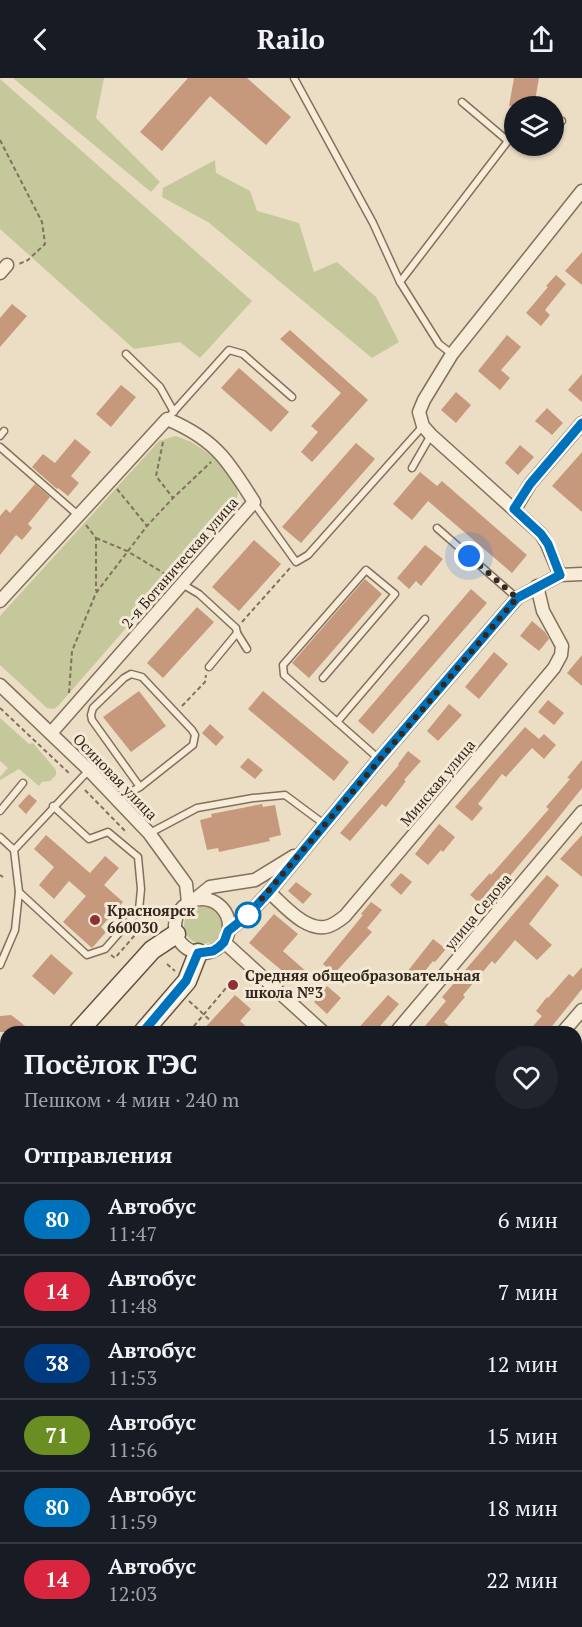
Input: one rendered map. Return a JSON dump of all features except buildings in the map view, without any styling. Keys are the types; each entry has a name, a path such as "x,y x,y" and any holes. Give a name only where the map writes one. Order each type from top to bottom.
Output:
{"street":[{"path":"560,575 548,544 541,534 427,431 419,412 452,354 582,192"},
{"path":"0,601 171,415"},
{"name":"2-я Ботаническая улица","path":"51,733 254,502 236,473 220,454 180,425 171,415"},
{"path":"514,509 530,484 582,423"},
{"path":"303,850 255,880 210,886 177,916 175,928 178,939 187,948 198,953 213,951 269,892 303,850 324,824 517,598 560,575 582,574"},
{"name":"Минская улица","path":"269,892 302,922 311,926 326,927 345,916 554,668 561,655 562,646 543,611 537,586"},
{"name":"Осиновая улица","path":"0,685 89,770 149,833 186,884 191,901"},
{"name":"улица Седова","path":"401,1026 582,812"},
{"path":"191,901 207,899 219,905 228,917 226,937"},
{"path":"87,1026 152,950 176,934"},
{"path":"226,937 317,1026"},
{"path":"148,1026 186,981 198,953"},
{"path":"568,1026 582,1010"}],"lane":[{"path":"294,78 373,223 400,282 439,344 452,354"},
{"path":"462,102 504,135"},
{"path":"400,282 504,149"},
{"path":"126,354 160,387 171,415 229,350 243,354 292,397"},
{"path":"412,468 427,431"},
{"path":"254,502 296,562 308,555 427,431"},
{"path":"0,447 78,516"},
{"path":"437,528 517,598"},
{"path":"323,678 395,594 366,570 283,665 284,675 379,759"},
{"path":"182,584 199,594 236,631 247,649"},
{"path":"336,722 425,619"},
{"path":"209,667 236,631"},
{"path":"117,799 140,787 193,744 195,735 142,677 131,674 93,708 91,714 92,720 140,787"},
{"path":"14,850 89,770"},
{"path":"0,811 23,783"},
{"path":"149,833 197,808 285,795 324,824"},
{"path":"19,892 87,955 105,949 139,910 141,889 138,857 108,832 89,839 54,806"},
{"path":"0,837 14,850 19,892 15,930 0,965"}],"path":[{"path":"0,140 42,222 45,244 28,260 3,269"},
{"path":"171,415 156,476 173,498"},
{"path":"68,714 72,651 96,593 147,526 220,454"},
{"path":"110,480 147,526"},
{"path":"78,516 96,538 127,551 182,584"},
{"path":"96,538 96,593"},
{"path":"236,631 296,562"},
{"path":"176,712 205,682 209,667"},
{"path":"105,949 115,958 135,935"},
{"path":"168,964 177,973"},
{"path":"194,1026 231,982"},
{"path":"188,1001 211,1021"}],"green space":[{"path":"13,78 104,78 96,118 160,182 151,192"},
{"path":"0,79 252,301 200,358 180,342 134,349 0,229"},
{"path":"215,160 216,173 250,191 257,211 299,223 314,272 337,262 376,297 399,342 372,358 208,222 162,197 163,188"},
{"path":"176,436 196,445 213,457 229,473 237,490 236,500 58,706 54,709 47,708 0,665 0,616 159,441"},
{"path":"0,718 29,744 33,743 56,770 56,775 50,781 42,782 39,786 19,769 0,780 8,768 0,761"},
{"path":"203,906 210,907 216,912 221,918 221,932 216,938 210,943 203,944 196,943 190,938 185,932 184,925 185,918 190,912 196,907"}],"bus line":[{"name":"80","path":"148,1026 186,981 198,953 213,951 219,947 227,937 228,931 248,915 269,892 324,824 517,598 560,575 548,544 541,534 514,509 530,484 582,423"}],"place":[{"name":"Красноярск 660030","path":"95,920"},
{"name":"Средняя общеобразовательная школа №3","path":"233,985"}],"route":[{"path":"248,915 517,598 469,556"}]}
